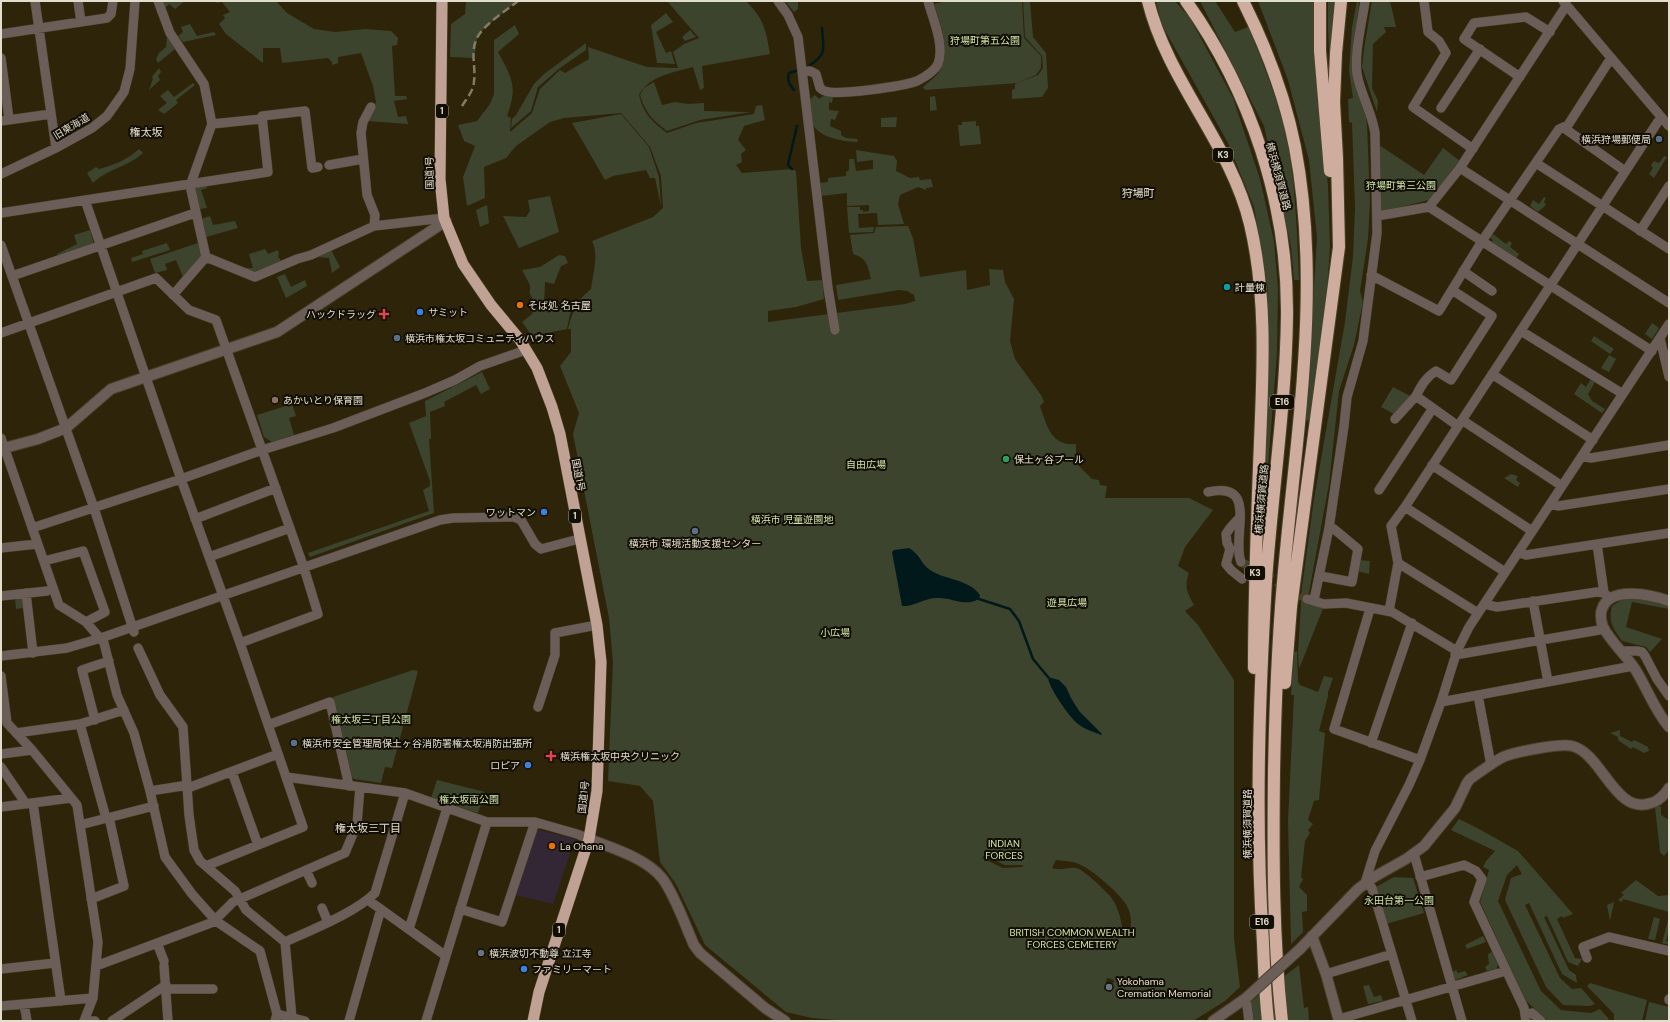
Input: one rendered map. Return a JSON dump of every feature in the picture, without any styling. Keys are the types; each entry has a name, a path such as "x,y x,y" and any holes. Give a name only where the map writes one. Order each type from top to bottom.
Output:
{"highway":[{"name":"国道1号","path":"442,1 440,179 445,220 464,264 491,305 526,350 543,382 554,413 560,434 579,539 597,625 601,662 597,791 589,839 539,992 533,1021"},
{"name":"K3","path":"1148,1 1168,55 1225,158 1239,191 1250,224 1258,269 1262,322 1262,396 1254,604 1254,712 1259,824"},
{"name":"横浜横須賀道路","path":"1186,1 1217,48 1234,81 1249,116 1270,182 1279,224 1285,271 1287,313 1285,371 1264,613 1260,711 1259,824 1261,909 1268,1021"},
{"name":"横浜横須賀道路","path":"1243,1 1267,54 1277,82 1294,145 1304,216 1306,262 1306,326 1281,608 1275,713 1273,826 1275,911 1282,1021"},
{"path":"1320,1 1320,51 1334,217 1329,320"},
{"path":"1273,826 1291,607 1339,247 1334,102 1336,53 1341,1"}],"street":[{"path":"35,1 56,148"},
{"path":"78,1 81,22"},
{"path":"1,34 107,18 111,14 112,1"},
{"name":"旧東海道","path":"1,174 56,148 92,128 107,116 124,92 130,69 135,1"},
{"path":"158,1 170,33 204,84 212,124 191,183 191,190 206,257"},
{"path":"778,1 788,15 798,37 828,288 835,330"},
{"path":"802,72 810,71 816,74 820,88 825,91 836,93 868,90 915,81 930,74 937,65 940,56 940,44 928,1"},
{"path":"1365,1 1359,42 1357,75 1373,122 1375,133 1377,233 1363,341 1346,398 1343,435 1329,528 1320,576 1311,599 1324,604 1346,603 1370,609 1389,611 1412,623 1456,653 1605,629"},
{"path":"1424,1 1428,32 1439,40 1446,53 1413,107 1473,149"},
{"path":"1377,216 1429,207 1473,149 1550,32 1565,4 1669,126"},
{"path":"1520,77 1464,39 1474,23 1526,17 1550,32"},
{"path":"1441,108 1480,50"},
{"path":"1,58 5,120 51,114"},
{"path":"1371,275 1439,311 1482,241 1560,129 1568,125 1611,58"},
{"path":"371,107 363,122 361,133 367,195 375,216 374,226"},
{"path":"212,124 262,119 262,116 305,111 312,168 318,167"},
{"path":"1389,611 1398,563 1391,526 1405,507 1661,117"},
{"path":"1,213 268,172 262,119"},
{"path":"1564,128 1625,171"},
{"path":"329,165 363,158"},
{"path":"1536,163 1669,250"},
{"path":"1460,168 1669,303"},
{"path":"1640,231 1669,186"},
{"path":"85,200 303,827 206,866"},
{"path":"1429,207 1652,350"},
{"path":"12,276 196,213"},
{"path":"206,257 255,277 297,259 311,255 374,226 445,220"},
{"path":"3,449 38,439 66,428 111,389 277,332 445,220"},
{"path":"1,245 94,508 134,630"},
{"path":"173,295 206,257"},
{"path":"1463,271 1492,290"},
{"path":"1,333 156,278 189,310 216,320 304,568 318,614 240,643"},
{"path":"1395,420 1416,396 1429,376 1436,371 1451,380 1492,316 1452,290"},
{"path":"1365,883 1375,851 1409,785 1420,760 1441,702 1456,653 1478,613 1669,324"},
{"path":"1521,331 1623,394"},
{"path":"1660,338 1666,355 1669,377"},
{"path":"32,528 181,479 262,450 333,428 455,380 480,366 526,350"},
{"path":"1492,374 1593,440"},
{"path":"1416,396 1433,408 1562,486"},
{"path":"1379,490 1433,408"},
{"path":"1,438 3,449 44,562 50,590 59,605 86,622 104,643 117,695 134,733 150,790 165,857 192,894 215,920 260,951 276,1018 292,1018 306,1021"},
{"path":"1582,456 1591,458 1669,445"},
{"path":"1432,465 1532,531"},
{"path":"195,518 276,488"},
{"path":"1550,504 1558,506 1669,489"},
{"path":"1208,492 1219,490 1228,491 1234,494 1238,500 1240,517 1239,554 1241,562"},
{"path":"1405,507 1505,572"},
{"path":"1,656 67,648 134,630 223,596 440,520 453,518 514,517 521,520 535,544 540,549 579,539"},
{"path":"1240,517 1226,534 1227,543 1230,550 1226,564 1242,579"},
{"path":"209,557 290,528"},
{"path":"1320,576 1352,582 1358,550 1334,529 1329,528"},
{"path":"1518,552 1526,555 1669,533"},
{"path":"1,548 37,544"},
{"path":"1597,544 1607,595 1601,613 1601,619 1605,629 1633,666 1654,707 1669,727"},
{"path":"44,562 83,551 105,612 86,622"},
{"path":"1398,563 1478,613"},
{"path":"1,596 50,590"},
{"path":"1484,604 1497,607 1597,592 1607,595 1637,595 1669,601"},
{"path":"26,593 33,653"},
{"path":"1533,601 1548,682"},
{"path":"1370,609 1334,730 1420,760"},
{"path":"1370,743 1412,623"},
{"path":"538,707 555,655 555,633 597,625"},
{"path":"138,648 160,695 182,727 191,838 194,850 200,861 235,891 246,910 285,942 292,1018"},
{"path":"1622,651 1637,651 1646,656 1657,679 1669,696"},
{"path":"95,720 82,670 109,661"},
{"path":"1441,702 1633,666"},
{"path":"1,676 4,724 16,733 32,750 77,805 98,942 92,998 85,1021 95,1021"},
{"path":"1478,695 1491,765"},
{"path":"268,725 330,702 349,786"},
{"path":"16,733 80,724 124,710"},
{"path":"80,724 108,818 124,886 91,899"},
{"path":"1213,1021 1246,998 1300,949 1365,883 1414,854 1429,840 1449,817 1470,779 1510,754 1563,745 1573,746 1581,750 1588,757 1623,798 1639,805 1646,805 1654,802 1669,788"},
{"path":"1,754 32,750"},
{"path":"150,790 188,787 278,754"},
{"path":"1,767 29,804 61,1001"},
{"path":"232,772 258,845"},
{"path":"286,777 405,793 487,822 535,822 577,834 639,860 656,872 667,886 694,945 700,953 765,1008 785,1021"},
{"path":"96,966 215,920 234,902 346,853 357,824 360,787"},
{"path":"285,942 328,922 368,900 375,893 405,793"},
{"path":"1,807 71,798"},
{"path":"80,825 154,806"},
{"path":"408,929 447,808"},
{"path":"426,1021 487,822"},
{"path":"460,909 502,922 535,822"},
{"path":"1414,854 1462,1021"},
{"path":"1420,877 1464,865 1476,871 1482,879 1474,902 1524,1008 1526,1018 1532,1013 1541,1021"},
{"path":"306,870 312,883"},
{"path":"1365,883 1372,888 1412,1021"},
{"path":"368,900 446,956"},
{"path":"322,908 328,922"},
{"path":"349,1021 381,910"},
{"path":"1312,936 1326,974 1339,1020 1362,1017 1406,1000 1506,971"},
{"path":"1587,958 1583,947 1609,936 1669,952"},
{"path":"157,943 164,963 168,1021"},
{"path":"1326,974 1392,954"},
{"path":"1,969 55,963"},
{"path":"112,1021 166,987 213,989"},
{"path":"1,1006 92,998"},
{"path":"1246,998 1249,1021"},
{"path":"24,1004 27,1021"}],"shaded area":[{"path":"539,830 575,839 553,904 515,895 535,832"}],"green space":[{"path":"162,1 185,1 175,9 169,4 165,8"},
{"path":"215,1 276,1 287,13 314,29 335,32 365,29 391,31 398,38 397,45 392,46 395,96 406,96 407,99 394,101 398,117 406,116 408,124 367,121 376,102 373,86 361,53 338,57 338,63 332,65 332,62 328,58 282,63 280,48 263,48 263,63 226,34 219,24 225,18 223,15 230,12 222,2 216,3"},
{"path":"466,1 517,1 478,34 474,58 450,57 451,24 465,14"},
{"path":"667,1 746,1 757,14 763,25 770,54 702,66 704,88 700,90 693,67 670,73 656,79 649,83 639,95 643,108 649,117 667,133 696,123 754,114 756,106 762,105 765,120 744,126 738,140 746,150 741,154 742,162 736,165 742,173 792,169 796,171 801,248 807,281 822,280 824,299 796,307 768,311 768,322 905,304 915,301 914,295 907,291 899,290 838,300 836,285 871,279 868,266 864,260 853,254 850,235 874,233 876,227 908,226 913,238 920,277 966,270 967,290 990,285 989,269 1003,270 1005,282 1014,299 1010,341 1015,359 1041,395 1044,402 1040,406 1051,433 1060,442 1076,444 1076,463 1092,479 1099,480 1100,485 1107,486 1105,498 1189,498 1213,510 1185,547 1178,566 1189,573 1187,590 1194,605 1185,611 1198,625 1234,680 1234,939 1240,987 1225,1001 1193,1021 847,1021 812,1018 786,1012 705,945 676,884 660,862 653,801 640,786 608,781 613,662 609,618 573,434 579,413 560,366 571,352 571,329 568,329 578,302 591,289 595,258 592,241 653,217 663,208 661,176 650,147 621,113 564,118 550,122 516,146 506,158 484,167 485,198 467,206 463,177 475,146 464,141 458,125 477,121 490,104 494,94 494,40 515,25 519,34 498,52 512,82 512,97 507,116 511,118 510,132 532,113 540,89 560,70 565,73 589,59 588,47 647,67 678,68 673,52 684,44 699,38","holes":["985,854 1004,865 1023,865 1022,867 1003,868 982,858","1056,860 1069,861 1081,865 1111,887 1122,898 1129,911 1131,925 1127,938 1115,903 1099,885 1080,869 1052,868","1107,978 1114,980 1111,992 1104,990"]},
{"path":"785,1 798,1 798,9 794,12"},
{"name":"狩場町第五公園","path":"947,1 1022,1 1024,38 1041,56 1041,68 1036,75 1017,83 925,90 923,87 939,72 945,55 944,38 934,4"},
{"path":"1023,1 1030,1 1033,37 1046,53 1048,88 1042,97 1012,99 1012,90 1015,89 1015,84 1038,75 1043,68 1042,56 1025,37"},
{"path":"1156,1 1175,1 1190,18 1233,98 1260,179 1274,241 1278,288 1277,353 1266,492 1262,492 1266,409 1268,290 1254,207 1228,143 1162,25"},
{"path":"1200,1 1215,1 1235,32 1248,27 1271,85 1281,115 1291,163 1296,213 1299,280 1294,280 1291,246 1264,126"},
{"path":"1258,1 1315,1 1322,127 1328,186 1330,247 1325,317 1312,421 1306,420 1317,238 1309,160 1288,80"},
{"path":"1328,1 1336,1 1331,87 1328,29"},
{"path":"1357,1 1359,1 1353,71 1364,106 1367,124 1370,202 1368,239 1360,291 1363,302 1354,345 1339,391 1329,484 1307,603 1324,606 1299,669 1298,653 1302,587 1314,499 1345,322 1353,256 1355,207 1352,123 1349,122 1348,99 1353,98 1349,70 1352,27"},
{"path":"1372,1 1390,1 1396,27 1384,27 1386,32 1373,44 1372,88 1378,101 1377,112 1362,67"},
{"path":"666,13 673,22 656,32 666,53 671,51 675,64 657,63 651,25"},
{"path":"190,24 197,36 214,32 216,35 183,42 178,36 183,32 181,27"},
{"path":"690,30 696,37 685,41 682,37"},
{"path":"167,37 175,49 158,63 156,59 159,53 166,47"},
{"path":"586,43 586,50 560,68 538,87 531,111 511,128 512,119 516,115 534,84 544,74"},
{"path":"159,68 161,72 158,76 160,80 149,90 153,79 152,77"},
{"path":"654,82 662,105 675,102 688,104 704,103 704,111 751,112 700,120 667,131 650,116 640,95 644,88"},
{"path":"193,83 195,85 176,100 178,103 164,114 158,110 167,103 160,96 168,90 174,97"},
{"path":"815,95 819,99 825,95 833,97 832,103 829,102 829,110 839,111 835,120 831,119 830,126 841,131 841,135 846,138 858,139 857,142 844,141 830,137 823,134 813,125 810,119 809,100"},
{"path":"935,96 937,110 930,111 930,97"},
{"path":"621,114 649,147 659,177 661,206 655,178 650,178 646,170 613,176 605,180 572,123"},
{"path":"897,117 896,127 881,127 881,118"},
{"path":"976,121 976,126 979,126 981,144 960,146 958,125 962,125 962,122"},
{"name":"狩場町第三公園","path":"1379,145 1424,175 1443,148 1460,161 1433,199 1380,212"},
{"path":"139,149 143,153 137,158 105,174 93,183 87,173 96,167 99,169 120,162"},
{"path":"856,150 894,156 897,161 896,171 910,178 919,177 920,180 931,179 933,187 926,188 926,190 918,187 900,195 898,204 904,224 878,225 877,213 858,214 859,228 874,227 873,232 849,233 847,207 860,207 860,210 863,210 863,212 869,211 869,205 847,206 847,193 820,196 819,183 828,182 828,178 846,176 846,172 849,170 849,159 854,159 856,171 873,169 873,160 857,162"},
{"path":"1664,156 1667,157 1654,178 1649,174 1653,168 1651,165 1654,161 1659,163"},
{"path":"207,184 207,188 201,190 207,208 199,209 194,191 197,186"},
{"path":"550,196 559,232 519,248 503,216 526,217 530,211 528,200"},
{"path":"1544,197 1546,198 1544,202 1546,205 1538,212 1530,206 1533,200 1539,204"},
{"path":"487,205 489,223 480,227 476,210"},
{"path":"210,216 213,225 235,221 238,228 206,237 201,219"},
{"path":"90,230 94,244 59,257 57,254 77,244 74,235"},
{"path":"1493,234 1506,244 1509,241 1512,243 1510,247 1519,254 1516,259 1491,244 1493,240 1490,238"},
{"path":"167,243 170,250 132,262 131,258 143,254 142,251"},
{"path":"198,243 202,255 183,277 176,260 165,264 167,270 155,273 150,259"},
{"path":"265,249 268,254 278,250 278,256 281,261 255,273 245,268 253,268 249,254"},
{"path":"331,250 340,267 332,273 329,258 316,256"},
{"path":"559,255 565,256 568,263 561,266 554,284 545,282 544,309 577,299 570,314 567,329 532,336 522,322 532,314 536,305 530,294 530,285 522,270 540,267"},
{"path":"285,274 291,287 305,280 307,286 286,298 277,277"},
{"path":"1652,323 1659,328 1652,339 1645,334"},
{"path":"1594,336 1614,349 1610,354 1591,341"},
{"path":"1609,355 1616,359 1609,372 1601,368"},
{"path":"482,372 490,389 481,394 476,385 444,402 445,406 430,412 431,439 429,439 434,513 310,557 308,553 429,511 423,490 430,486 430,481 409,423 426,416 425,401"},
{"path":"1591,379 1595,382 1588,394 1592,401 1605,409 1602,413 1574,394 1581,383 1586,387"},
{"path":"1393,387 1410,396 1396,415 1381,407"},
{"path":"292,404 296,416 289,418 294,435 272,442 264,437 257,415"},
{"path":"1511,474 1518,476 1516,480 1520,483 1518,487 1504,478"},
{"path":"1359,560 1370,561 1369,574 1357,571"},
{"path":"20,597 23,599 24,608 16,609 15,599"},
{"path":"1629,598 1640,598 1669,605 1669,609 1632,602 1626,627 1662,639 1650,652 1646,647 1622,641 1612,625 1612,606"},
{"path":"1297,651 1298,682 1300,685 1318,692 1324,676 1333,678 1328,692 1319,731 1325,733 1319,800 1314,801 1308,820 1313,824 1308,830 1310,833 1305,841 1301,877 1303,879 1299,887 1307,895 1307,911 1302,912 1303,932 1291,944 1288,821 1294,695 1291,695 1294,652"},
{"name":"権太坂三丁目公園","path":"413,670 418,671 392,768 385,767 381,783 354,779 351,776 333,697"},
{"path":"1620,730 1620,736 1632,742 1634,740 1648,747 1649,751 1644,753 1633,747 1631,749 1618,740 1618,737 1610,733"},
{"name":"権太坂南公園","path":"437,780 485,792 478,813 431,798"},
{"path":"1655,807 1661,807 1661,815 1669,820 1669,850 1664,856 1660,852"},
{"path":"1459,819 1518,851 1573,914 1563,918 1562,916 1557,919 1575,958 1582,959 1578,966 1568,962 1547,916 1544,917 1569,970 1576,975 1577,983 1562,974 1529,903 1525,905 1560,978 1572,989 1581,988 1595,1004 1590,1006 1563,1005 1546,987 1505,900 1511,878 1522,874 1517,865 1507,875 1498,901 1541,991 1561,1010 1591,1013 1600,1009 1609,1021 1548,1021 1526,1001 1480,902 1489,870 1483,867 1495,851 1451,830"},
{"name":"永田台第一公園","path":"1394,877 1413,878 1424,913 1386,924 1376,887"},
{"path":"1636,880 1658,896 1669,895 1669,912 1623,899 1622,902 1618,900 1624,895 1621,893"},
{"path":"1614,902 1610,921 1607,905"},
{"path":"1669,916 1669,931 1666,941 1669,942 1669,945 1662,943"},
{"path":"1654,917 1660,919 1655,940 1648,939"},
{"path":"1483,936 1486,942 1467,949 1465,945"},
{"path":"1492,952 1498,965 1496,969 1487,971 1485,967 1489,964 1488,954"},
{"path":"1299,965 1304,1008 1308,1007 1309,1021 1287,1021 1283,997 1262,1006 1263,1021 1251,1021 1249,1003"},
{"path":"1456,970 1458,973 1465,971 1468,975 1455,980 1451,973"},
{"path":"1590,983 1647,1000 1642,1021 1614,1021 1614,1014 1587,986"},
{"path":"1369,985 1374,997 1381,995 1383,1001 1368,1004 1363,986"},
{"path":"1649,1002 1669,1007 1669,1021 1645,1021"}],"water":[{"path":"909,548 916,553 924,565 930,570 970,586 980,595 979,599 964,602 944,598 934,598 907,606 902,606 892,552 894,550"},
{"path":"1048,677 1059,680 1066,687 1079,711 1102,734 1101,735 1074,721 1055,695"}],"waterway":[{"path":"810,65 820,57 823,50 822,28"},
{"path":"794,90 789,82 788,75 789,73 796,71"},
{"path":"792,169 788,165 797,126"},
{"path":"979,599 1010,609 1019,621 1033,659 1048,677"}],"tunnel":[{"path":"1241,562 1307,599"}],"railway":[{"path":"462,106 470,94 474,84 474,48 477,38 484,28 518,1"}],"place":[{"name":"横浜狩場郵便局","path":"1659,139"},
{"name":"計量棟","path":"1227,287"},
{"name":"そば処 名古屋","path":"520,305"},
{"name":"サミット","path":"420,312"},
{"name":"ハックドラッグ","path":"384,314"},
{"name":"横浜市権太坂コミュニティハウス","path":"397,338"},
{"name":"あかいとり保育園","path":"275,400"},
{"name":"保土ヶ谷プール","path":"1006,459"},
{"name":"ワットマン","path":"544,512"},
{"name":"横浜市 環境活動支援センター","path":"695,531"},
{"name":"横浜市安全管理局保土ヶ谷消防署権太坂消防出張所","path":"294,743"},
{"name":"横浜権太坂中央クリニック","path":"551,756"},
{"name":"ロピア","path":"528,765"},
{"name":"La Ohana","path":"552,846"},
{"name":"横浜波切不動尊 立江寺","path":"481,953"},
{"name":"ファミリーマート","path":"524,969"},
{"name":"Yokohama Cremation Memorial","path":"1109,987"}],"district":[{"name":"権太坂","path":"146,132"},
{"name":"狩場町","path":"1138,193"},
{"name":"権太坂三丁目","path":"368,828"}],"park label":[{"name":"自由広場","path":"866,464"},
{"name":"横浜市 児童遊園地","path":"792,519"},
{"name":"遊具広場","path":"1067,602"},
{"name":"小広場","path":"835,632"},
{"name":"INDIAN FORCES","path":"1004,848"},
{"name":"BRITISH COMMON WEALTH FORCES CEMETERY","path":"1072,938"}]}
